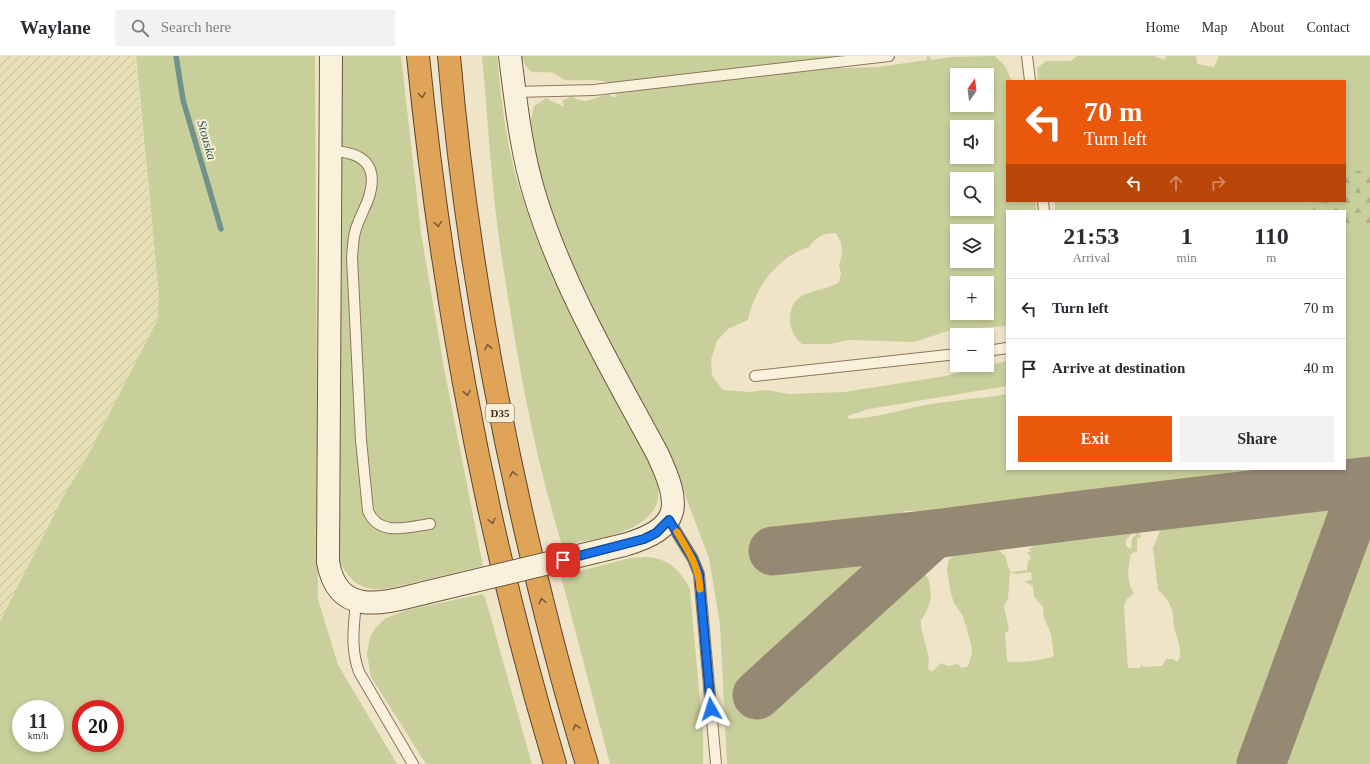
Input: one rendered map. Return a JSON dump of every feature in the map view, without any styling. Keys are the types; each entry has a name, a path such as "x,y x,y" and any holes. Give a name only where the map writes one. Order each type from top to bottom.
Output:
{"highway":[{"name":"D35","path":"418,56 443,258 488,502 518,632 556,764"},
{"name":"D35","path":"449,56 461,167 475,270 499,408 548,623 587,764"}],"main road":[{"path":"331,56 327,557 331,576 337,587 345,596 356,601 368,603 384,602 424,593 624,545 656,533 669,520 674,501 668,478 579,304 555,252 527,165 510,56"}],"lane":[{"path":"515,92 594,90 889,56"},
{"path":"1027,56 1030,80"},
{"path":"331,151 345,151 355,154 368,164 372,177 369,197 355,231 352,257 361,440 368,511 371,518 382,527 389,529 430,524"},
{"path":"994,350 1006,348"},
{"path":"755,376 950,355"},
{"path":"669,520 693,559 699,574 716,764"},
{"path":"356,601 353,638 354,657 359,672 413,764"}],"shaded area":[{"path":"0,56 135,56 159,295 158,319 87,457 63,497 0,623"}],"green space":[{"path":"136,56 315,56 318,599 338,665 397,764 0,764 0,622 63,497 87,457 158,319 159,295"},
{"path":"341,56 401,56 421,233 444,368 483,566 383,589 363,587 354,581 346,572 338,558"},
{"path":"482,56 497,56 504,120 510,152 518,184 544,256 576,325 612,393 650,459 657,479 657,502 650,514 639,524 625,531 608,536 562,545 551,508 525,397 500,246 494,199"},
{"path":"521,56 835,56 835,65 838,68 878,67 927,60 927,56 929,56 931,60 951,57 995,56 1005,66 1012,80 1006,80 1006,202 1035,202 1036,210 1006,210 1006,326 950,328 950,330 914,342 848,340 830,344 802,344 791,329 790,317 792,307 802,296 832,286 839,282 841,273 839,265 842,254 841,243 836,233 832,233 817,238 809,247 798,251 787,258 769,275 756,297 748,320 728,329 717,341 711,360 712,376 723,390 750,392 767,390 789,394 844,392 946,376 962,372 994,372 994,364 1006,361 1006,386 869,409 847,416 850,419 869,417 925,405 1006,394 1006,470 1346,470 1346,230 1370,227 1370,468 1243,480 1161,493 1137,503 1122,499 1099,506 1097,509 1000,523 970,521 938,514 923,515 917,511 904,511 895,516 868,522 781,536 773,542 771,547 770,555 779,561 807,553 838,549 900,549 772,660 763,676 758,690 769,703 815,663 813,660 810,661 810,658 816,651 821,657 884,601 921,571 926,575 929,581 931,595 928,609 921,620 922,632 929,663 928,669 932,672 941,663 948,666 958,664 962,668 968,666 972,654 971,644 963,616 954,603 951,594 947,570 949,559 957,554 964,546 962,540 976,542 977,539 994,548 1005,540 1005,537 1008,539 1012,538 999,550 1006,557 1011,572 1027,570 1027,565 1029,563 1027,562 1031,558 1027,552 1031,552 1029,549 1034,546 1034,542 1026,537 1013,538 1027,535 1038,538 1043,533 1055,534 1059,531 1106,528 1109,522 1113,520 1112,528 1120,534 1129,517 1131,518 1126,528 1127,530 1132,524 1130,529 1132,534 1126,540 1126,546 1131,549 1132,538 1136,535 1134,528 1141,535 1140,538 1137,538 1137,551 1131,554 1129,564 1128,574 1131,589 1134,593 1127,599 1124,606 1128,668 1140,668 1142,664 1143,667 1162,666 1166,659 1173,659 1177,662 1180,648 1175,630 1173,612 1170,604 1158,590 1153,548 1165,519 1181,518 1192,514 1210,515 1211,510 1215,513 1248,509 1251,501 1270,506 1291,505 1301,497 1302,502 1309,501 1330,510 1334,520 1333,532 1300,614 1272,693 1271,704 1268,707 1246,764 727,764 720,625 709,558 677,474 593,311 564,248 545,193 533,146 530,125 534,106 546,98 564,107 562,101 572,96 578,100 586,101 608,94 613,97 618,96 608,90 607,82 592,80 566,80 553,73 530,71","holes":["1010,572 1016,574 1031,572 1032,579 1025,582 1033,586 1034,597 1043,607 1044,618 1051,634 1054,656 1023,662 1007,661 1005,633 1009,630 1004,606 1008,599"]},
{"path":"1077,56 1154,56 1165,60 1166,56 1196,56 1197,64 1214,67 1219,56 1370,56 1370,169 1346,172 1346,80 1038,80 1037,68 1046,61 1071,61"},
{"path":"1370,169 1370,227 1346,230 1346,210 1311,210 1308,202 1346,202 1346,172"},
{"path":"1055,202 1308,202 1311,210 1055,210"},
{"path":"1370,517 1370,764 1275,764 1352,554 1356,550 1361,532 1358,531"},
{"path":"644,557 660,559 672,566 682,576 690,590 703,735 703,764 610,764 561,576 630,558"},
{"path":"482,594 485,597 532,764 426,764 371,677 367,654 370,637 376,627 386,618 407,610"}],"waterway":[{"name":"Stouska","path":"176,56 183,100 221,229"}],"taxiway":[{"path":"773,551 934,534 1370,481"},
{"path":"1261,764 1351,520 1370,491"},
{"path":"757,695 934,534"}],"slow traffic":[{"path":"677,532 693,559 699,574 700,589"}],"route":[{"path":"563,560 636,542 650,537 662,528 669,520 693,559 699,574 711,709"}]}
